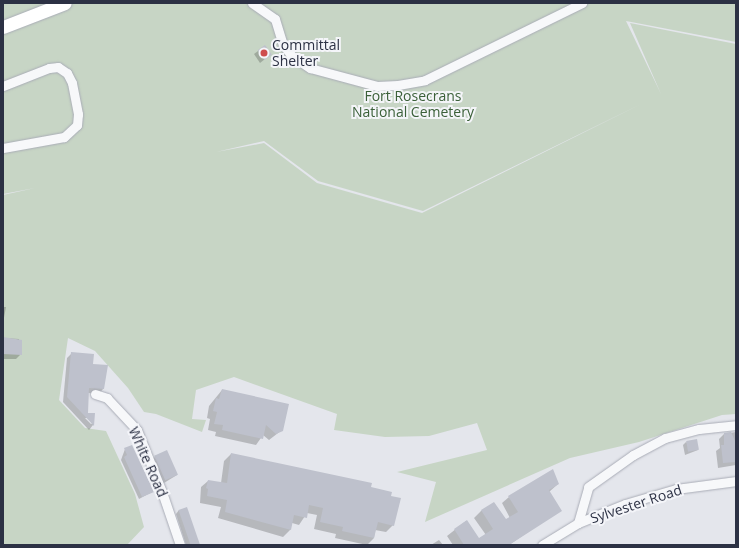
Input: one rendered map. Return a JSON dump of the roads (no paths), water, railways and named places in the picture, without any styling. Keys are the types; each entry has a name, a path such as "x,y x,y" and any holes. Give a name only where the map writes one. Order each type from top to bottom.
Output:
{"main road":[{"path":"3,27 65,3"}],"street":[{"path":"252,3 275,19 283,45 292,56 310,68 377,86 398,85 426,80 582,3"},
{"path":"3,86 49,68 58,67 67,73 72,83 78,114 77,124 72,132 64,137 3,148"},
{"name":"White Road","path":"95,394 107,398 137,430 162,492 180,545"},
{"path":"578,523 588,487 633,455 665,438 699,429 736,425"},
{"name":"Sylvester Road","path":"542,545 578,523 625,504 676,489 736,481"}],"place":[{"name":"Committal Shelter","path":"264,53"}],"park label":[{"name":"Fort Rosecrans National Cemetery","path":"413,104"}]}
